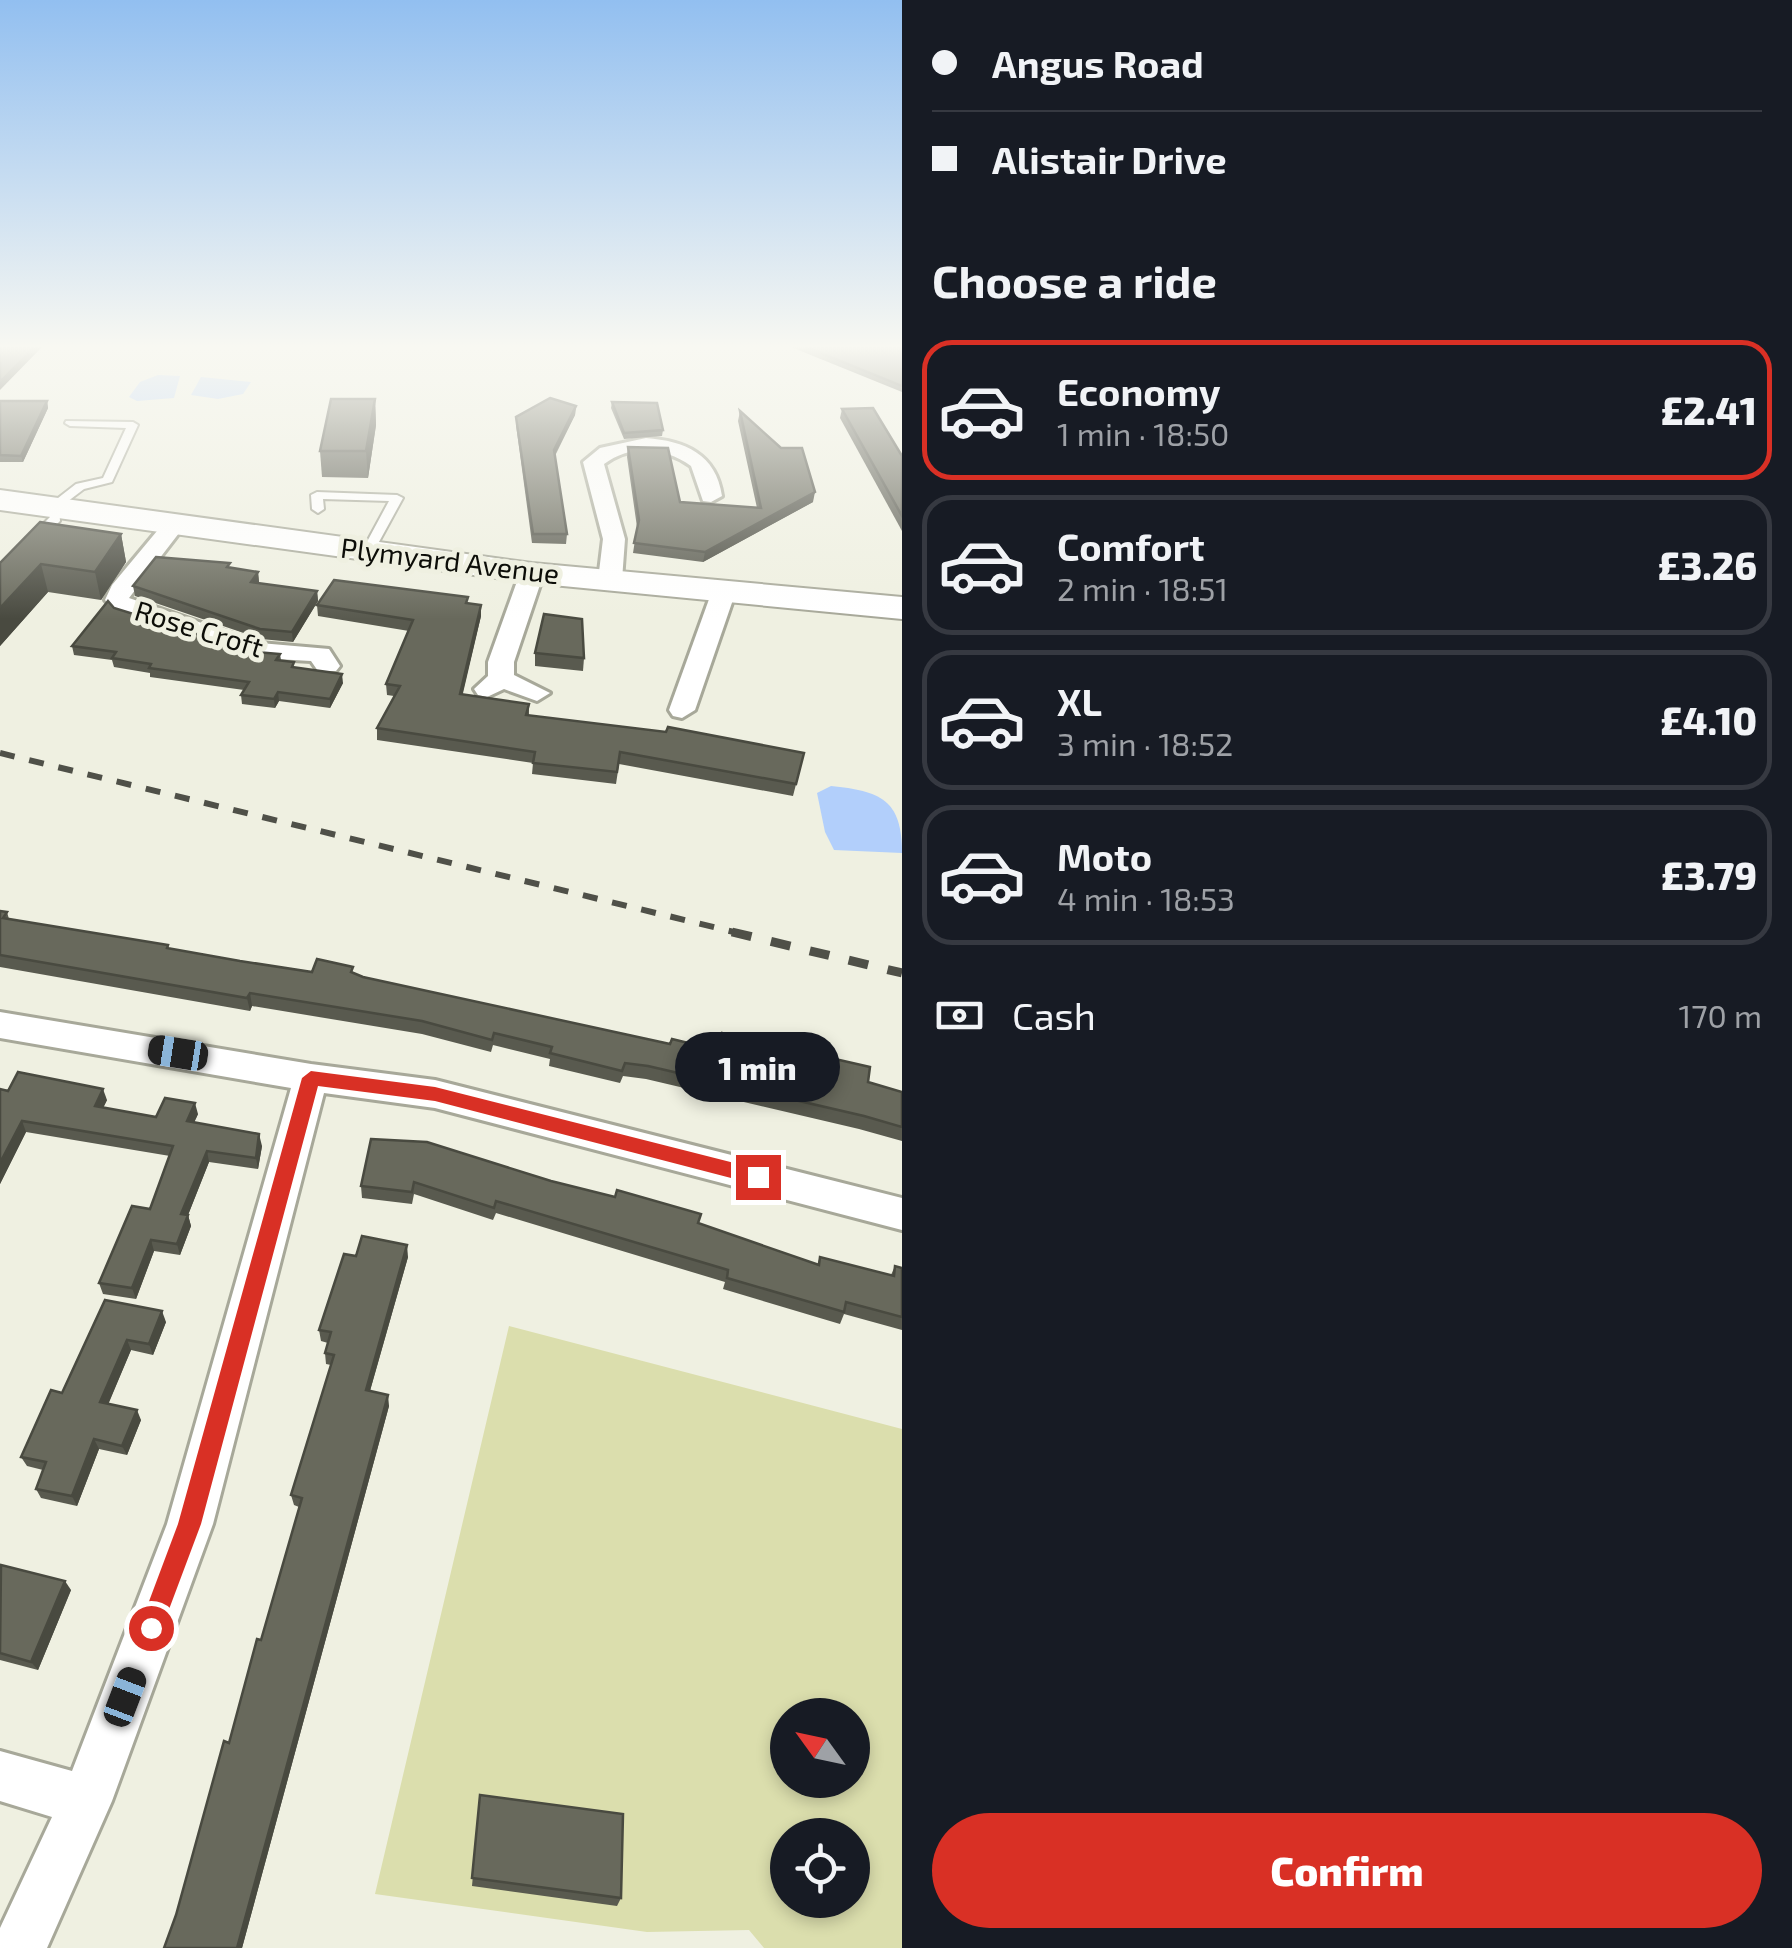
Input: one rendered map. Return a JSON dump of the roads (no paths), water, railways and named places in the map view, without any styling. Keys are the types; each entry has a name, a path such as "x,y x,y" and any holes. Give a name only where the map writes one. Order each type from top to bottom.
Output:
{"street":[{"path":"610,580 614,540 593,462 606,450 634,444 686,452 701,462 717,487"},
{"name":"Plymyard Avenue","path":"0,500 532,573 902,608"},
{"name":"Rose Croft","path":"175,524 120,590 118,600 126,608 258,650 324,660 341,633"},
{"path":"532,573 494,684 536,693"},
{"path":"682,710 724,591"},
{"path":"0,1025 311,1078 435,1094 902,1214"},
{"path":"20,1948 86,1801 190,1524 311,1078"},
{"path":"0,1776 86,1801"}],"lane":[{"path":"0,574 56,518 53,507 80,486 108,480 126,438"},
{"path":"318,509 317,495 398,498 368,552"}],"water":[{"path":"831,786 863,791 885,801 898,820 902,853 834,850 825,832 817,793"}],"railway":[{"path":"0,753 742,934"},
{"path":"732,932 902,973"}]}
